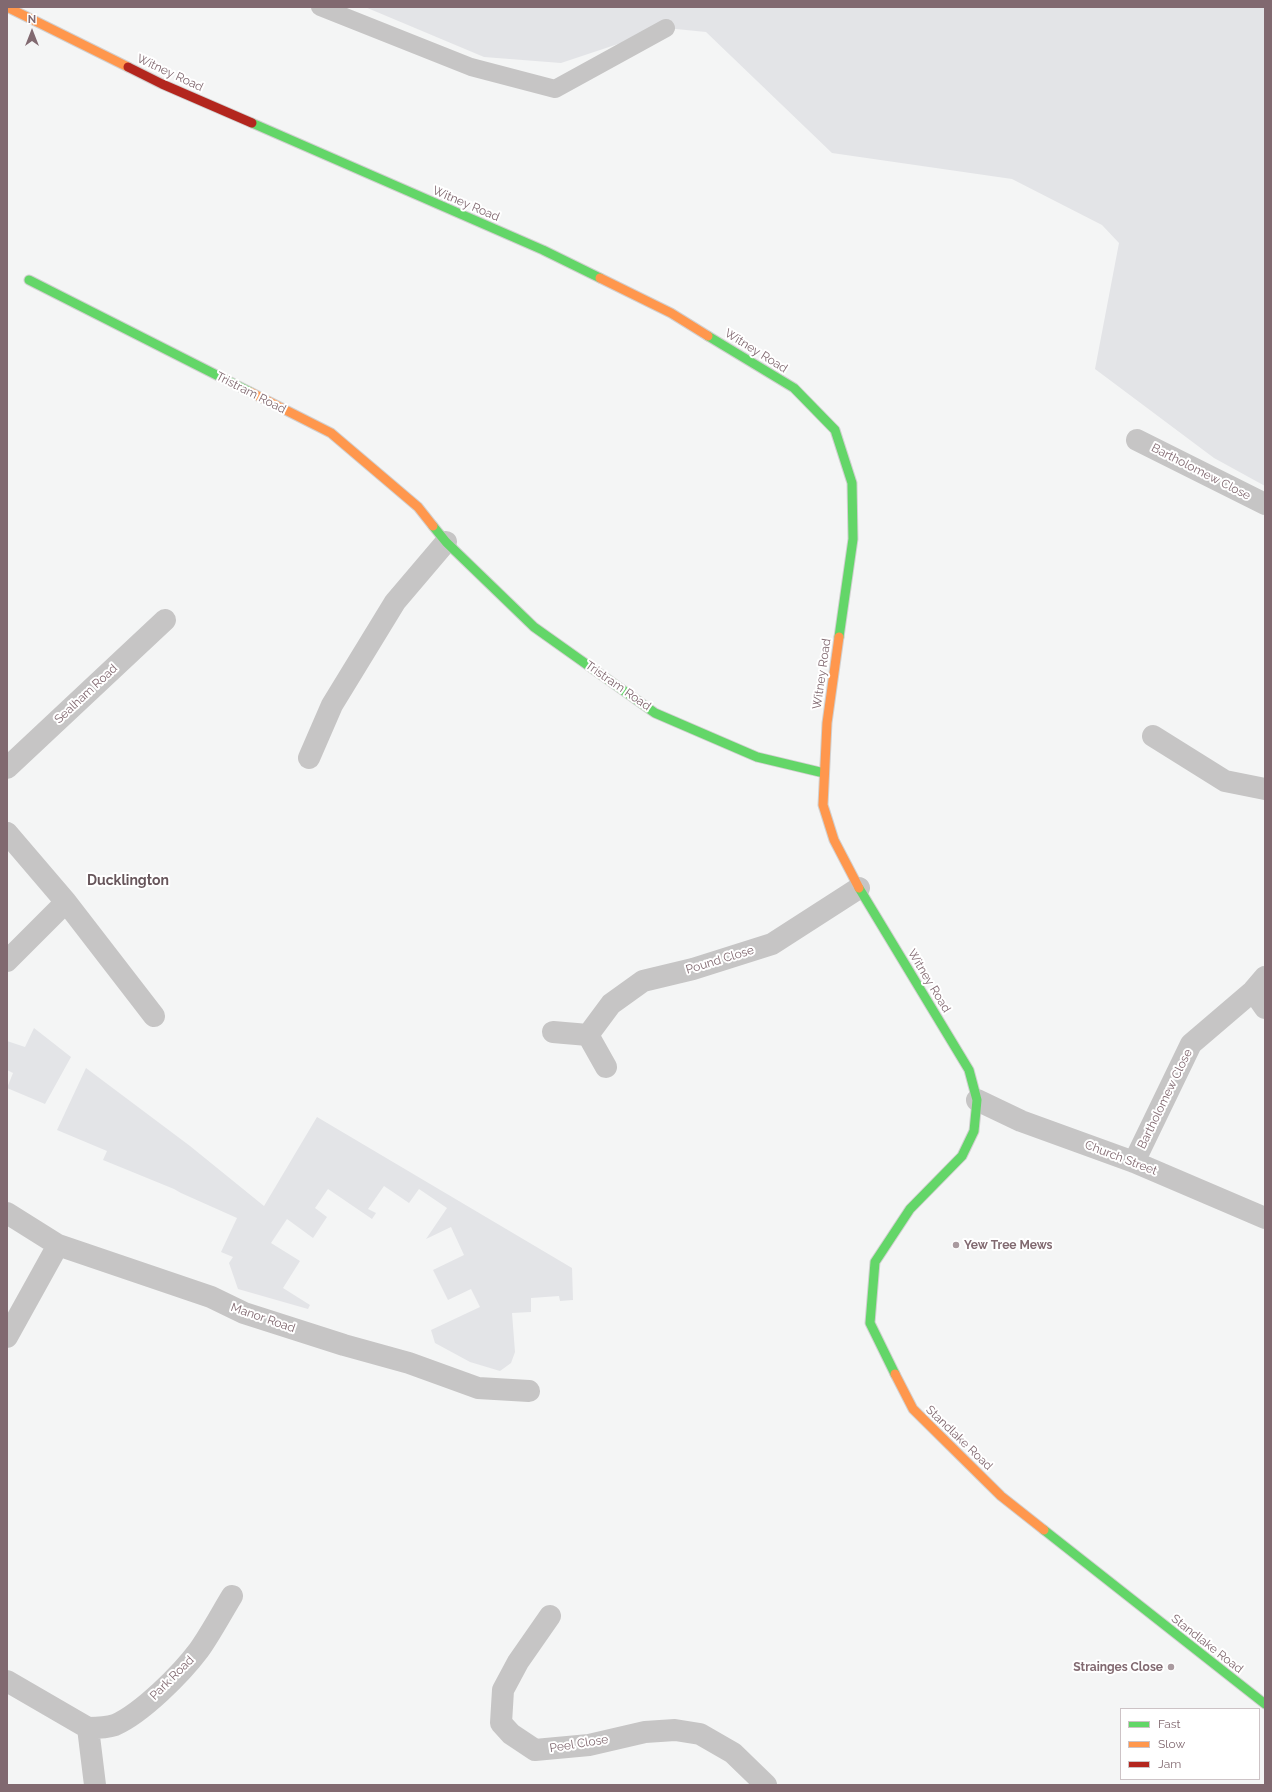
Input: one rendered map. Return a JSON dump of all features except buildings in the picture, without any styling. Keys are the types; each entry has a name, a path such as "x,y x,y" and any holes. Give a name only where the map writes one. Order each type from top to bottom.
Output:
{"street":[{"name":"Witney Road","path":"8,7 162,84 542,250 671,313 794,388 834,430 852,483 853,539 827,723 823,805 834,840 859,888 969,1070 977,1100"},
{"name":"Tristram Road","path":"29,280 330,433 418,508 446,542 534,627 655,713 757,757 824,773"},
{"name":"Bartholomew Close","path":"1137,440 1265,504"},
{"path":"309,758 332,705 395,602 446,542"},
{"name":"Sealham Road","path":"7,768 165,620"},
{"path":"1153,736 1225,781 1265,790"},
{"path":"7,833 66,902 154,1016"},
{"name":"Pound Close","path":"588,1035 611,1004 643,981 693,969 772,944 859,888"},
{"path":"7,962 66,902"},
{"name":"Bartholomew Close","path":"1134,1162 1191,1044 1261,992"},
{"path":"553,1032 588,1035 606,1067"},
{"name":"Church Street","path":"977,1100 1021,1122 1134,1162 1265,1218"},
{"name":"Standlake Road","path":"977,1100 974,1131 962,1156 910,1209 875,1262 870,1323 913,1409 1001,1496 1265,1704"},
{"name":"Manor Road","path":"7,1213 58,1245 211,1297 244,1313 344,1345 409,1363 478,1388 528,1392"},
{"path":"7,1337 58,1245"},
{"name":"Park Road","path":"88,1728 103,1728 115,1724 139,1709 161,1690 198,1651 232,1596"},
{"name":"Peel Close","path":"550,1616 518,1662 503,1690 501,1723 511,1734 535,1750 589,1745 646,1732 674,1730 700,1734 733,1753 766,1785"},
{"path":"7,1681 88,1728 95,1785"}],"lane":[{"path":"320,7 472,67 555,90 666,28"}],"shaded area":[{"path":"365,7 1265,7 1265,486 1214,458 1095,369 1119,243 1102,225 1012,179 832,153 706,32 666,28 561,63 484,57"},
{"path":"34,1028 71,1057 45,1104 7,1088 13,1073 7,1070 7,1041 25,1047"},
{"path":"86,1068 190,1146 264,1206 317,1117 572,1268 573,1300 560,1301 559,1296 531,1298 531,1312 512,1313 515,1352 511,1363 500,1371 470,1362 435,1343 431,1330 480,1307 471,1289 448,1300 433,1270 464,1255 451,1227 426,1239 447,1208 419,1189 409,1203 384,1186 368,1209 376,1213 372,1219 328,1189 315,1208 327,1217 313,1238 287,1219 271,1243 300,1261 283,1288 310,1305 308,1309 238,1289 229,1263 233,1257 221,1252 237,1218 174,1189 103,1160 107,1151 57,1130"}],"traffic: fast":[{"path":"252,123 543,250 600,278"},
{"path":"29,280 250,392"},
{"path":"708,336 794,388 835,430 852,483 853,539 839,637"},
{"path":"433,526 446,542 534,627 655,713 757,757 824,773"},
{"path":"859,888 969,1070 977,1100 974,1131 962,1156 910,1209 875,1262 870,1323 895,1374"},
{"path":"1044,1530 1265,1704"}],"traffic: slow":[{"path":"7,7 128,67"},
{"path":"600,278 671,313 708,336"},
{"path":"250,392 331,433 418,507 433,526"},
{"path":"839,637 827,723 823,805 834,840 859,888"},
{"path":"895,1374 913,1409 1001,1496 1044,1530"}],"traffic: jam":[{"path":"128,67 162,84 252,123"}],"place":[{"name":"Yew Tree Mews","path":"956,1245"},
{"name":"Strainges Close","path":"1171,1667"}],"district":[{"name":"Ducklington","path":"128,881"}]}
